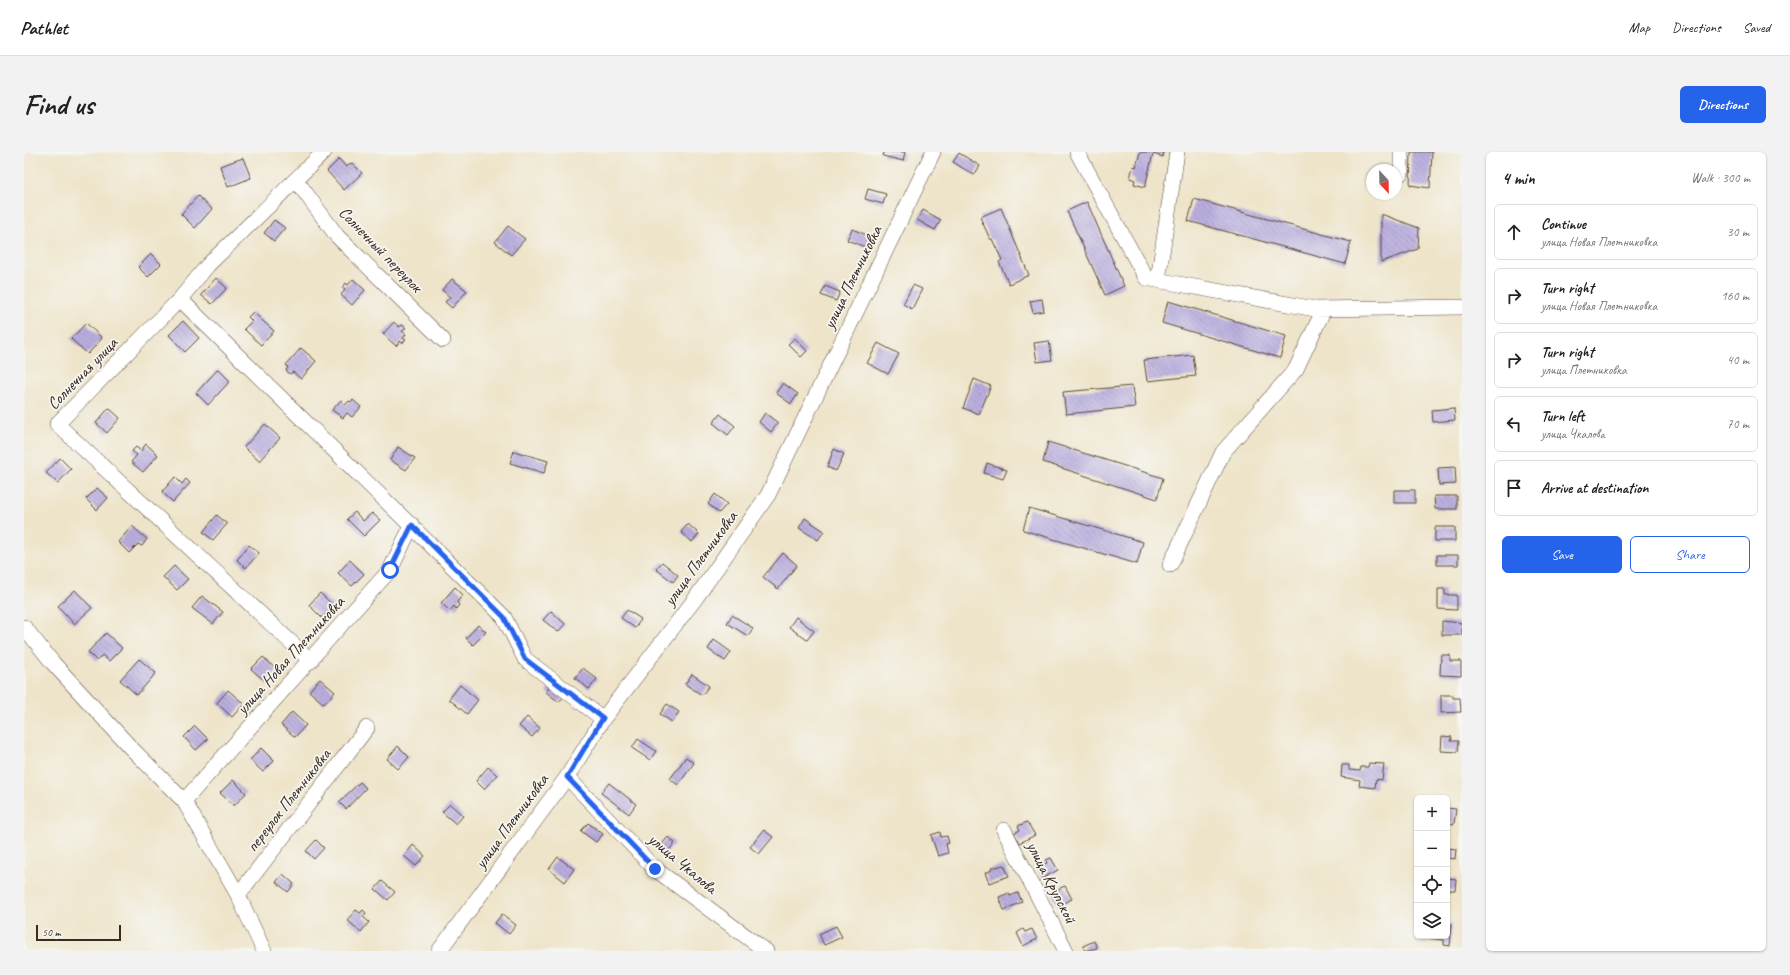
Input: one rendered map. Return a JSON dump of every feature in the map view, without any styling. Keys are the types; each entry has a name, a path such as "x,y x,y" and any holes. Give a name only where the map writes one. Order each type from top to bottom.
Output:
{"street":[{"name":"Солнечная улица","path":"311,661 57,424 180,300 208,265 324,152"},
{"name":"улица Плетниковка","path":"439,951 567,777 603,718 695,599 768,495 933,152"},
{"path":"1077,152 1146,278 1315,309 1462,307"},
{"path":"1158,280 1177,152"},
{"path":"1401,152 1401,164"},
{"name":"Солнечный переулок","path":"296,180 337,236 443,340"},
{"path":"180,300 412,525 504,617 525,659 603,718"},
{"path":"1170,565 1223,452 1296,368 1324,309"},
{"name":"улица Новая Плетниковка","path":"184,801 311,661 390,570 412,525"},
{"path":"24,627 54,663 130,747 184,801 238,895 264,951"},
{"name":"переулок Плетниковка","path":"238,895 367,728"},
{"name":"улица Чкалова","path":"567,777 655,869 766,951"},
{"name":"улица Крупской","path":"1004,830 1066,951"}],"building":[{"path":"884,152 905,152 903,161 883,156"},
{"path":"1140,152 1164,152 1163,157 1153,154 1145,187 1134,184 1135,180 1130,178 1133,166 1136,167"},
{"path":"1411,152 1432,152 1430,188 1410,185"},
{"path":"959,153 980,166 974,175 953,162"},
{"path":"243,158 251,178 228,187 220,166"},
{"path":"339,159 346,167 352,163 362,173 344,190 327,171"},
{"path":"868,189 886,194 883,204 865,199"},
{"path":"198,196 212,209 195,228 181,214"},
{"path":"1194,199 1351,242 1345,264 1188,221"},
{"path":"1087,202 1124,286 1105,295 1067,211"},
{"path":"1001,208 1029,275 1009,284 999,262 1002,260 980,217"},
{"path":"923,210 941,220 935,230 917,220"},
{"path":"1381,214 1419,228 1418,249 1381,262"},
{"path":"274,220 285,228 274,241 264,233"},
{"path":"508,226 525,239 511,255 495,242"},
{"path":"852,229 872,237 868,248 847,240"},
{"path":"151,254 161,264 148,277 138,267"},
{"path":"216,278 227,288 212,304 201,295"},
{"path":"353,279 365,290 352,305 341,295 345,290 342,288 346,283 348,285"},
{"path":"452,279 467,291 452,308 445,302 450,297 442,290"},
{"path":"913,285 922,289 912,309 903,304"},
{"path":"825,286 840,292 836,301 821,295"},
{"path":"1042,299 1044,311 1033,313 1030,301"},
{"path":"1168,301 1286,336 1280,358 1162,323"},
{"path":"253,312 274,331 261,345 244,329 252,321 248,317"},
{"path":"183,321 199,338 185,352 169,335"},
{"path":"394,322 399,327 402,325 406,328 402,331 406,334 403,338 406,340 402,343 400,341 396,346 383,334"},
{"path":"86,323 102,338 88,354 71,339"},
{"path":"795,338 807,351 801,357 788,344"},
{"path":"1049,341 1052,360 1037,362 1034,343"},
{"path":"878,343 899,354 888,374 867,363"},
{"path":"301,348 316,361 301,379 293,372 290,374 286,371 288,367 286,365"},
{"path":"1193,355 1196,376 1147,381 1144,360"},
{"path":"218,369 230,381 208,405 196,393"},
{"path":"974,379 991,386 979,414 963,408"},
{"path":"783,383 798,394 791,404 776,393"},
{"path":"1132,386 1135,407 1066,414 1063,392"},
{"path":"341,400 345,405 349,401 351,402 353,400 361,407 352,417 347,413 343,418 332,410"},
{"path":"109,408 120,418 107,433 96,423"},
{"path":"1454,408 1455,420 1433,422 1432,410"},
{"path":"765,413 778,423 771,432 759,422"},
{"path":"720,414 735,426 728,435 713,423"},
{"path":"265,424 280,438 259,461 244,447"},
{"path":"1048,442 1163,478 1157,499 1043,462"},
{"path":"146,444 158,455 143,472 131,462 137,455 132,451 136,447 141,451"},
{"path":"398,447 415,458 406,470 390,460"},
{"path":"834,449 844,454 836,471 827,467"},
{"path":"514,451 548,461 544,473 510,463"},
{"path":"60,458 71,469 58,483 46,473"},
{"path":"987,463 1007,470 1003,479 984,473"},
{"path":"1455,467 1456,484 1439,485 1438,468"},
{"path":"175,477 182,484 186,479 190,483 173,502 162,492"},
{"path":"97,488 108,498 97,510 86,499"},
{"path":"1394,490 1415,490 1415,503 1394,503"},
{"path":"715,494 727,504 719,513 708,504"},
{"path":"1434,496 1457,496 1457,509 1435,509"},
{"path":"1029,508 1143,542 1137,564 1023,530"},
{"path":"355,512 363,521 372,513 380,520 364,536 347,519"},
{"path":"217,515 227,524 213,540 203,532"},
{"path":"805,518 824,531 818,540 799,528"},
{"path":"688,524 699,534 692,542 681,532"},
{"path":"132,526 147,539 142,546 138,544 129,553 118,542"},
{"path":"1435,527 1455,527 1455,541 1435,541"},
{"path":"249,545 259,553 246,568 237,560"},
{"path":"783,553 797,565 778,589 763,577"},
{"path":"1437,555 1458,555 1458,565 1437,565"},
{"path":"350,560 364,574 352,586 338,573"},
{"path":"662,562 678,575 673,582 656,569"},
{"path":"174,566 188,579 177,590 163,577"},
{"path":"455,587 463,595 457,602 459,605 456,609 454,606 450,611 441,603"},
{"path":"1438,589 1445,589 1445,595 1457,595 1457,610 1438,609"},
{"path":"75,590 92,608 74,624 58,606"},
{"path":"320,593 334,606 322,618 309,605"},
{"path":"202,596 223,612 213,624 192,608"},
{"path":"627,610 641,619 635,628 621,618"},
{"path":"551,611 565,624 558,632 543,620"},
{"path":"732,615 753,628 748,636 727,623"},
{"path":"796,617 814,631 807,640 789,627"},
{"path":"1442,621 1462,623 1462,635 1442,635"},
{"path":"478,625 486,632 473,645 466,638"},
{"path":"106,633 122,648 109,661 102,655 97,661 88,652"},
{"path":"714,640 731,652 725,661 708,649"},
{"path":"1441,655 1450,655 1450,661 1461,661 1461,676 1440,675"},
{"path":"263,657 277,670 266,682 251,669"},
{"path":"139,659 156,673 137,695 120,680"},
{"path":"583,668 597,679 589,689 575,678"},
{"path":"692,674 709,686 702,695 685,684"},
{"path":"320,679 335,692 324,704 309,691"},
{"path":"553,682 566,693 559,702 546,692"},
{"path":"460,685 478,700 467,714 449,699"},
{"path":"228,690 244,704 232,717 217,703"},
{"path":"1441,695 1453,695 1453,698 1460,698 1461,712 1441,713"},
{"path":"667,704 679,712 672,722 660,714"},
{"path":"292,712 306,725 295,737 281,725"},
{"path":"527,717 540,728 532,737 519,726"},
{"path":"195,726 208,739 196,750 184,737"},
{"path":"1442,736 1452,737 1451,741 1459,741 1458,752 1441,751"},
{"path":"638,739 656,751 650,760 632,748"},
{"path":"398,746 409,757 398,769 387,759"},
{"path":"261,748 274,761 263,772 250,760"},
{"path":"686,757 694,763 678,785 670,779"},
{"path":"1369,763 1384,764 1382,780 1376,779 1375,788 1359,786 1360,780 1341,777 1342,765 1349,765 1349,770 1360,771 1361,767 1368,767"},
{"path":"488,767 497,775 484,789 476,781"},
{"path":"233,780 246,793 234,806 220,793"},
{"path":"360,782 366,788 346,809 339,802"},
{"path":"609,783 636,804 629,814 601,793"},
{"path":"450,804 463,816 456,824 442,812"},
{"path":"1450,808 1456,809 1454,824 1450,823"},
{"path":"1027,822 1035,835 1020,843 1014,833 1020,830 1018,826"},
{"path":"588,823 603,834 596,842 581,831"},
{"path":"764,830 773,837 759,854 750,847"},
{"path":"940,832 941,837 947,836 949,843 946,844 948,853 938,856 931,835"},
{"path":"668,837 675,843 665,855 658,849"},
{"path":"316,840 324,848 314,859 306,851"},
{"path":"413,845 425,856 416,866 404,856"},
{"path":"1450,848 1456,849 1455,859 1450,858"},
{"path":"558,857 574,869 565,882 549,869"},
{"path":"1051,858 1058,870 1043,878 1037,867 1047,863 1046,860"},
{"path":"1004,865 1009,876 989,883 985,873 992,870 991,868"},
{"path":"283,874 294,884 288,892 276,882"},
{"path":"1450,878 1456,879 1455,890 1450,890"},
{"path":"382,881 395,892 388,900 375,889"},
{"path":"1065,886 1072,899 1058,906 1052,895 1059,892 1058,889"},
{"path":"1009,893 1010,896 1018,893 1022,902 1004,910 999,897"},
{"path":"356,910 360,913 363,910 366,913 363,917 369,922 361,932 347,920"},
{"path":"502,914 516,925 509,934 495,923"},
{"path":"1450,924 1452,924 1450,946 1444,945 1444,940 1436,939 1450,939"},
{"path":"836,926 842,937 824,945 819,934"},
{"path":"1023,929 1025,932 1032,929 1037,939 1023,946 1017,933"},
{"path":"1094,941 1097,948 1085,951 1083,946"}],"route":[{"path":"390,570 412,525 504,617 525,659 603,718 567,777 655,869"}]}
